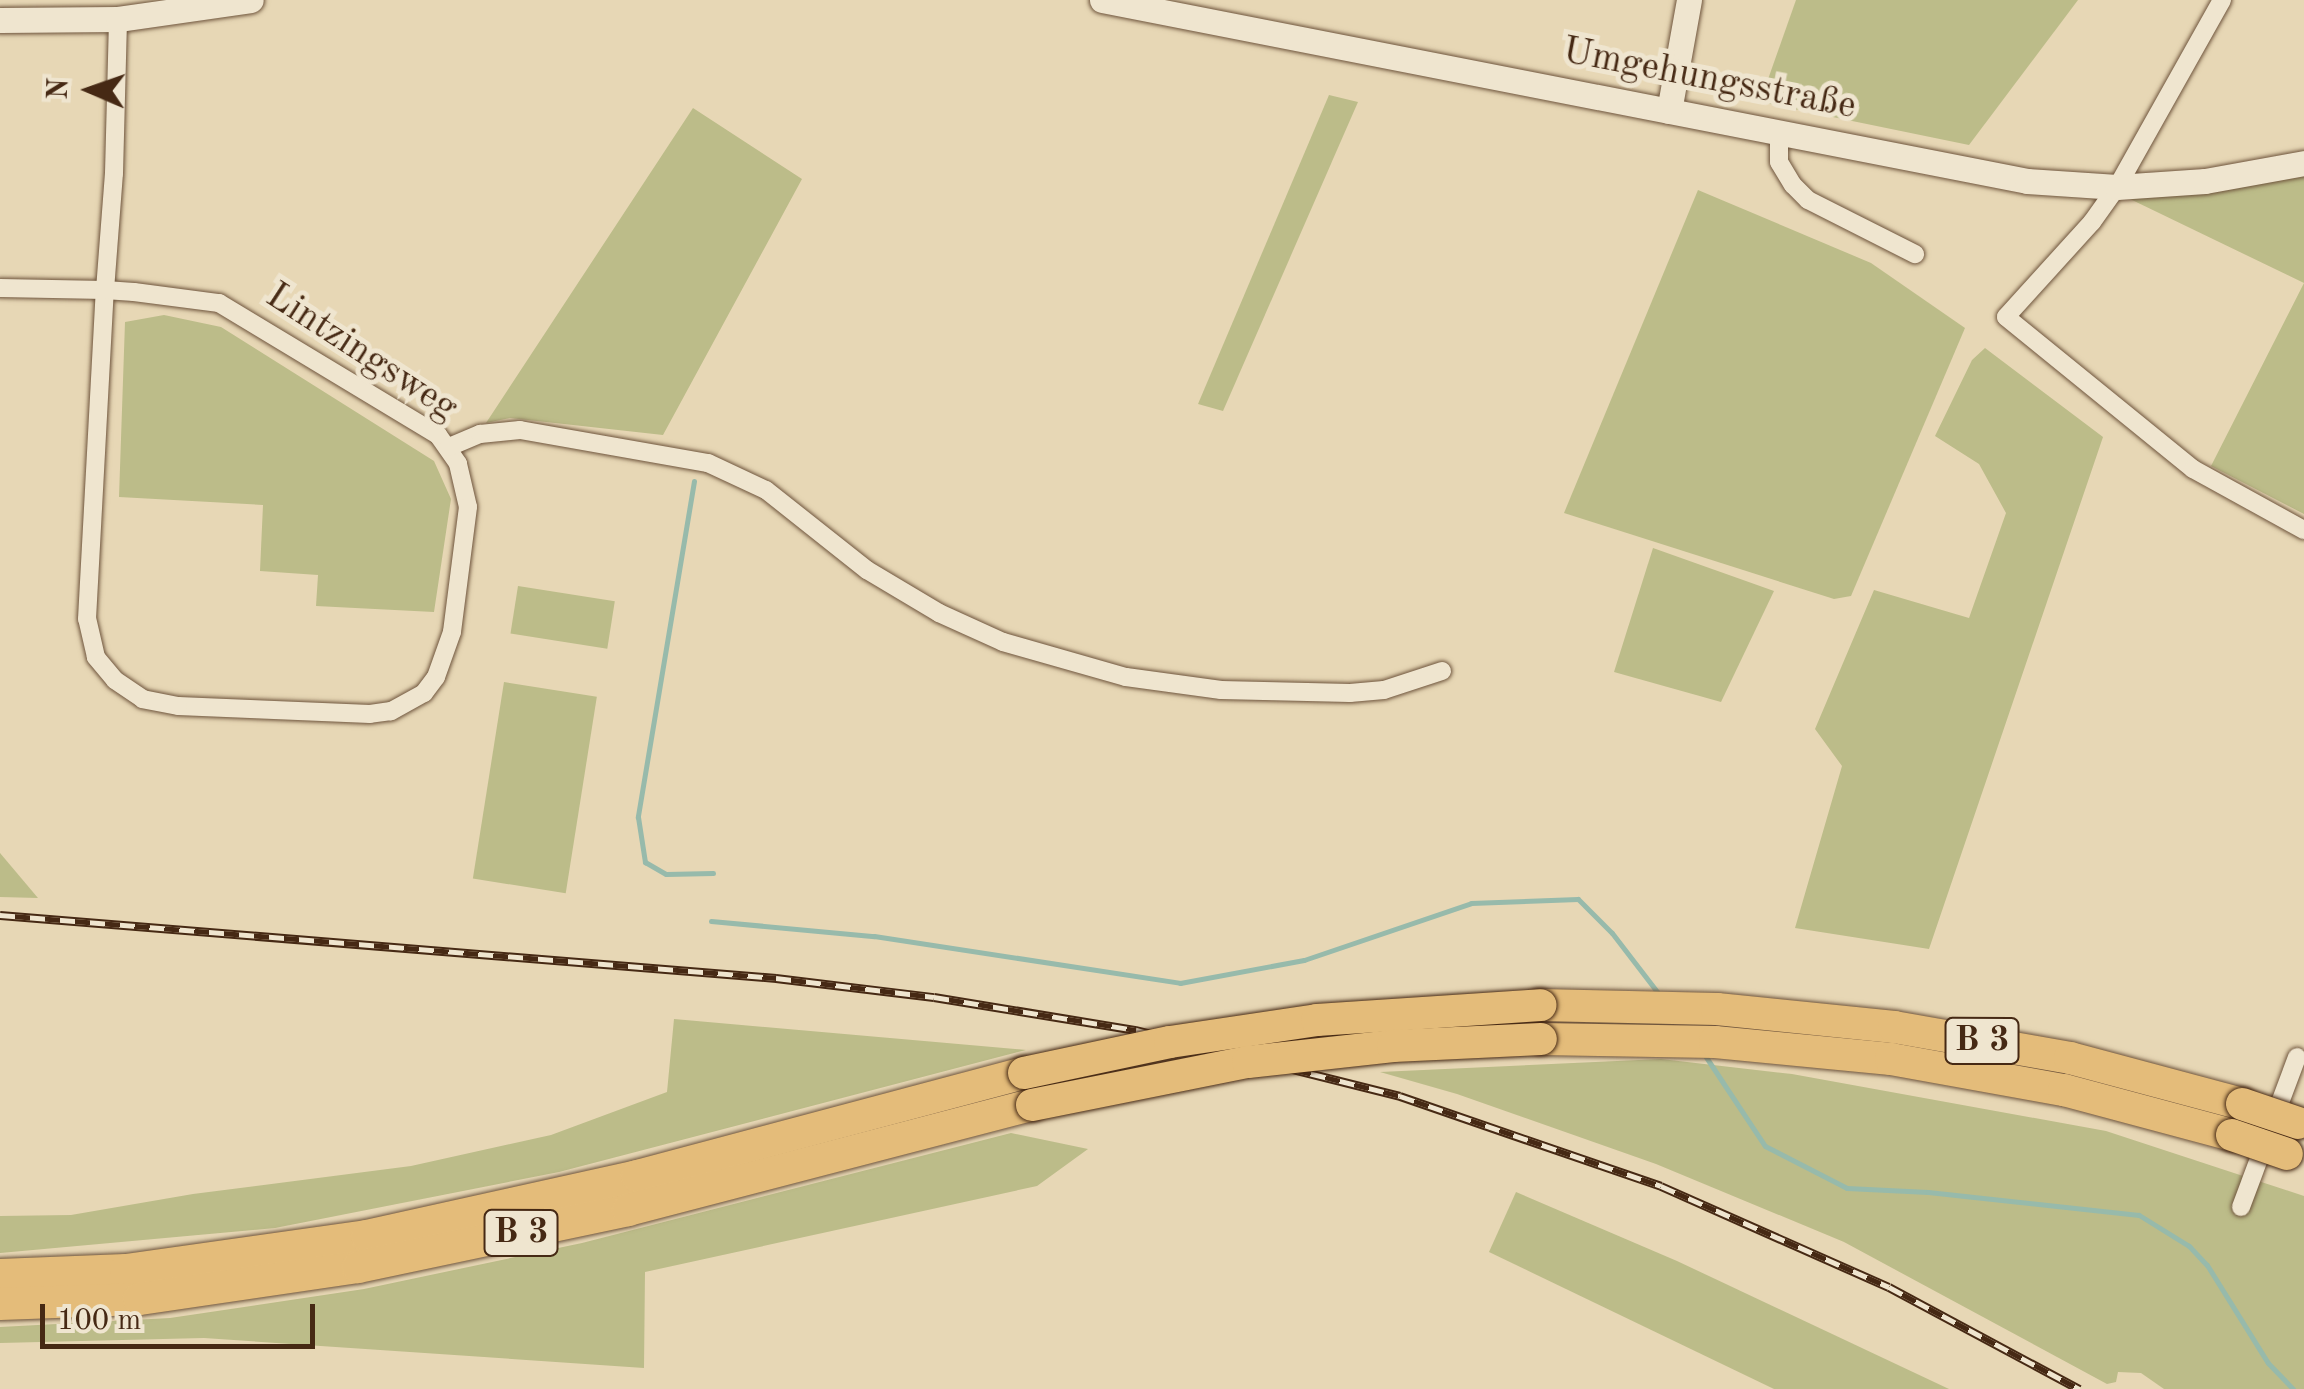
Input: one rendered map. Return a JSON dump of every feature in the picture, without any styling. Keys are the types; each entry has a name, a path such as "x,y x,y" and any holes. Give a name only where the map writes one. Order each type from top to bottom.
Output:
{"highway":[{"name":"B 3","path":"0,1275 126,1270 368,1236 637,1176 1024,1073 1170,1042 1317,1020 1540,1005 1717,1009 1894,1027 1982,1041 2104,1067 2298,1141"},
{"name":"B 3","path":"0,1304 139,1299 358,1267 628,1210 1032,1105 1176,1074 1302,1055 1541,1039 1734,1044 1978,1073 2132,1106 2237,1120"}],"main road":[{"path":"0,20 118,19 251,0"},
{"name":"Umgehungsstraße","path":"1102,0 2027,181 2117,187 2205,181 2304,163"},
{"path":"1669,111 1689,0"}],"street":[{"path":"2222,0 2117,187 2092,222 2006,316 2193,469 2304,530"},
{"name":"Lintzingsweg","path":"105,290 202,298 240,312 438,434 449,446 465,484 466,537 452,632 436,677 424,692 391,711 342,715 178,706 144,699 115,680 96,657 88,619 105,290 114,173 118,19"},
{"path":"1779,133 1780,162 1793,186 1808,200 1915,254"},
{"path":"0,288 105,290"},
{"path":"449,446 480,434 520,430 708,463 766,490 867,570 939,613 1003,642 1109,673 1222,690 1350,693 1384,690 1442,671"},
{"path":"2241,1207 2297,1057"}],"green space":[{"path":"1796,0 2078,0 1969,145 1760,102"},
{"path":"1329,95 1358,102 1223,411 1198,404"},
{"path":"693,108 802,179 663,435 510,418 486,423"},
{"path":"2304,173 2304,283 2130,199"},
{"path":"1698,190 1871,263 1965,328 1851,596 1834,599 1564,513"},
{"path":"2304,283 2304,514 2211,466"},
{"path":"164,315 221,327 434,461 451,499 434,612 316,606 318,575 260,571 263,505 119,497 125,322"},
{"path":"1985,348 2103,437 1929,949 1795,928 1842,766 1815,729 1874,590 1969,618 2006,513 1979,464 1935,436 1972,360"},
{"path":"1653,548 1774,591 1721,702 1614,672"},
{"path":"518,586 615,601 607,649 510,633"},
{"path":"504,682 597,697 566,893 473,879"},
{"path":"0,853 38,898 0,897"},
{"path":"674,1019 1026,1050 559,1172 275,1228 0,1253 0,1216 71,1215 193,1194 411,1166 551,1135 667,1092"},
{"path":"1661,1059 1792,1074 2106,1131 2304,1196 2304,1389 2164,1389 2141,1373 2118,1372 2116,1382 2107,1384 1844,1242 1656,1164 1457,1094 1380,1072"},
{"path":"1011,1133 1088,1149 1037,1186 645,1272 644,1368 204,1338 0,1343 0,1327 170,1318 364,1289 582,1243"},
{"path":"1516,1192 1677,1261 1949,1389 1774,1389 1489,1252"}],"waterway":[{"path":"694,481 638,817 645,862 666,874 713,873"},
{"path":"711,921 874,936 1180,983 1304,960 1471,903 1578,899 1612,933 1658,993"},
{"path":"1704,1054 1765,1146 1847,1188 1928,1192 2139,1215 2189,1246 2207,1265 2268,1363 2293,1389"}],"railway":[{"path":"0,915 776,978 934,997 1136,1030 1400,1096 1661,1186 1889,1287 2079,1389"}]}
